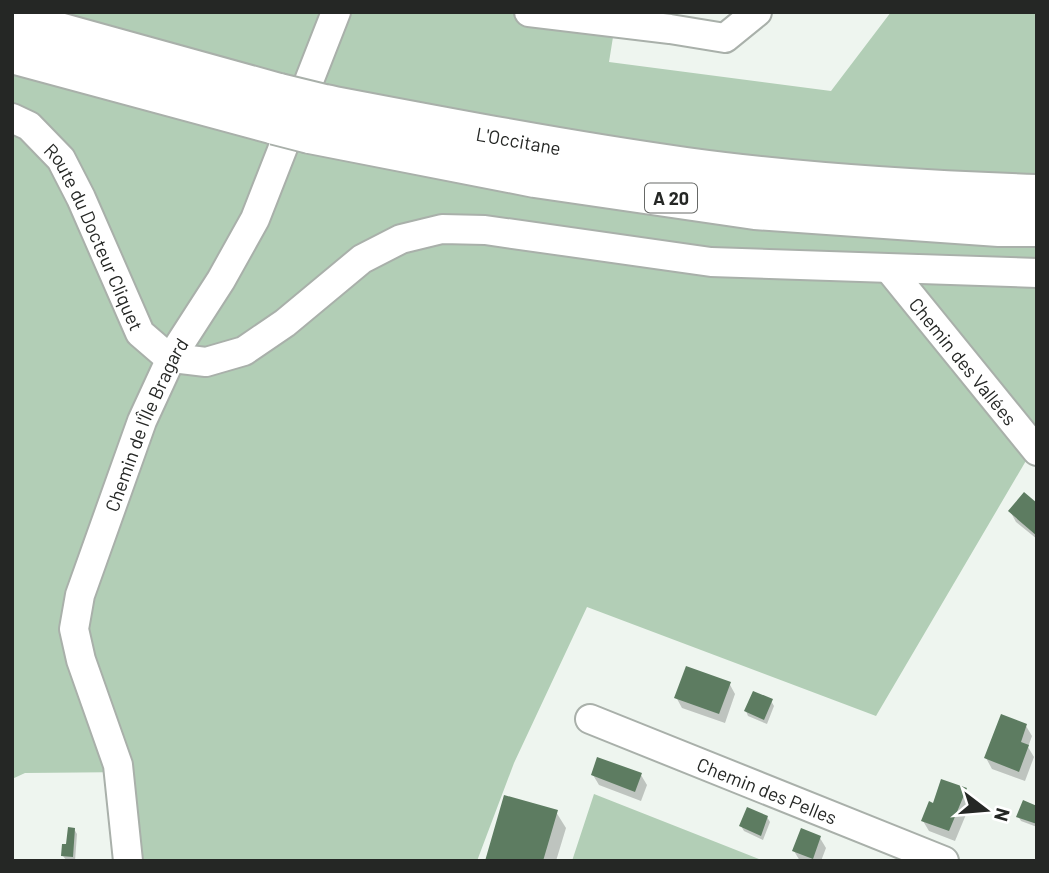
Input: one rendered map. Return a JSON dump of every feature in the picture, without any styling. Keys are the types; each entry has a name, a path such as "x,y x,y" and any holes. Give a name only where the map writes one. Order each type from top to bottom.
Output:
{"highway":[{"name":"L'Occitane","path":"12,19 297,114 689,167 850,183 1037,194"},
{"name":"L'Occitane","path":"12,54 297,114 535,178 755,210 999,227 1037,227"}],"street":[{"name":"Chemin de l'Île Bragard","path":"128,861 118,765 81,660 74,629 80,595 133,446 172,356 256,219 336,12"},
{"path":"529,12 675,21 725,38 757,12"},
{"name":"Route du Docteur Cliquet","path":"12,118 29,126 61,159 140,333 162,352 172,356"},
{"path":"172,356 206,362 244,351 285,323 362,260 401,239 443,229 485,230 711,262 1037,273"},
{"name":"Chemin des Vallées","path":"890,270 1037,452"},
{"name":"Chemin des Pelles","path":"590,719 944,861"}],"green space":[{"path":"12,12 617,12 609,62 831,91 891,12 1037,12 1037,442 876,716 587,607 514,763 477,861 140,861 133,772 25,773 12,779"},
{"path":"594,794 764,861 572,861"}],"building":[{"path":"1024,492 1037,503 1037,536 1008,511"},
{"path":"686,666 731,682 719,714 674,698"},
{"path":"753,691 773,699 764,720 744,711"},
{"path":"1001,714 1027,724 1021,742 1029,745 1019,772 984,758"},
{"path":"597,757 642,773 635,792 591,775"},
{"path":"941,779 967,788 949,831 921,821 929,801 933,803"},
{"path":"504,795 558,810 543,861 485,861"},
{"path":"1023,800 1037,806 1037,824 1016,817"},
{"path":"747,807 768,816 761,836 739,826"},
{"path":"68,827 75,828 73,857 61,856"},
{"path":"801,828 821,836 813,859 792,851"}]}
